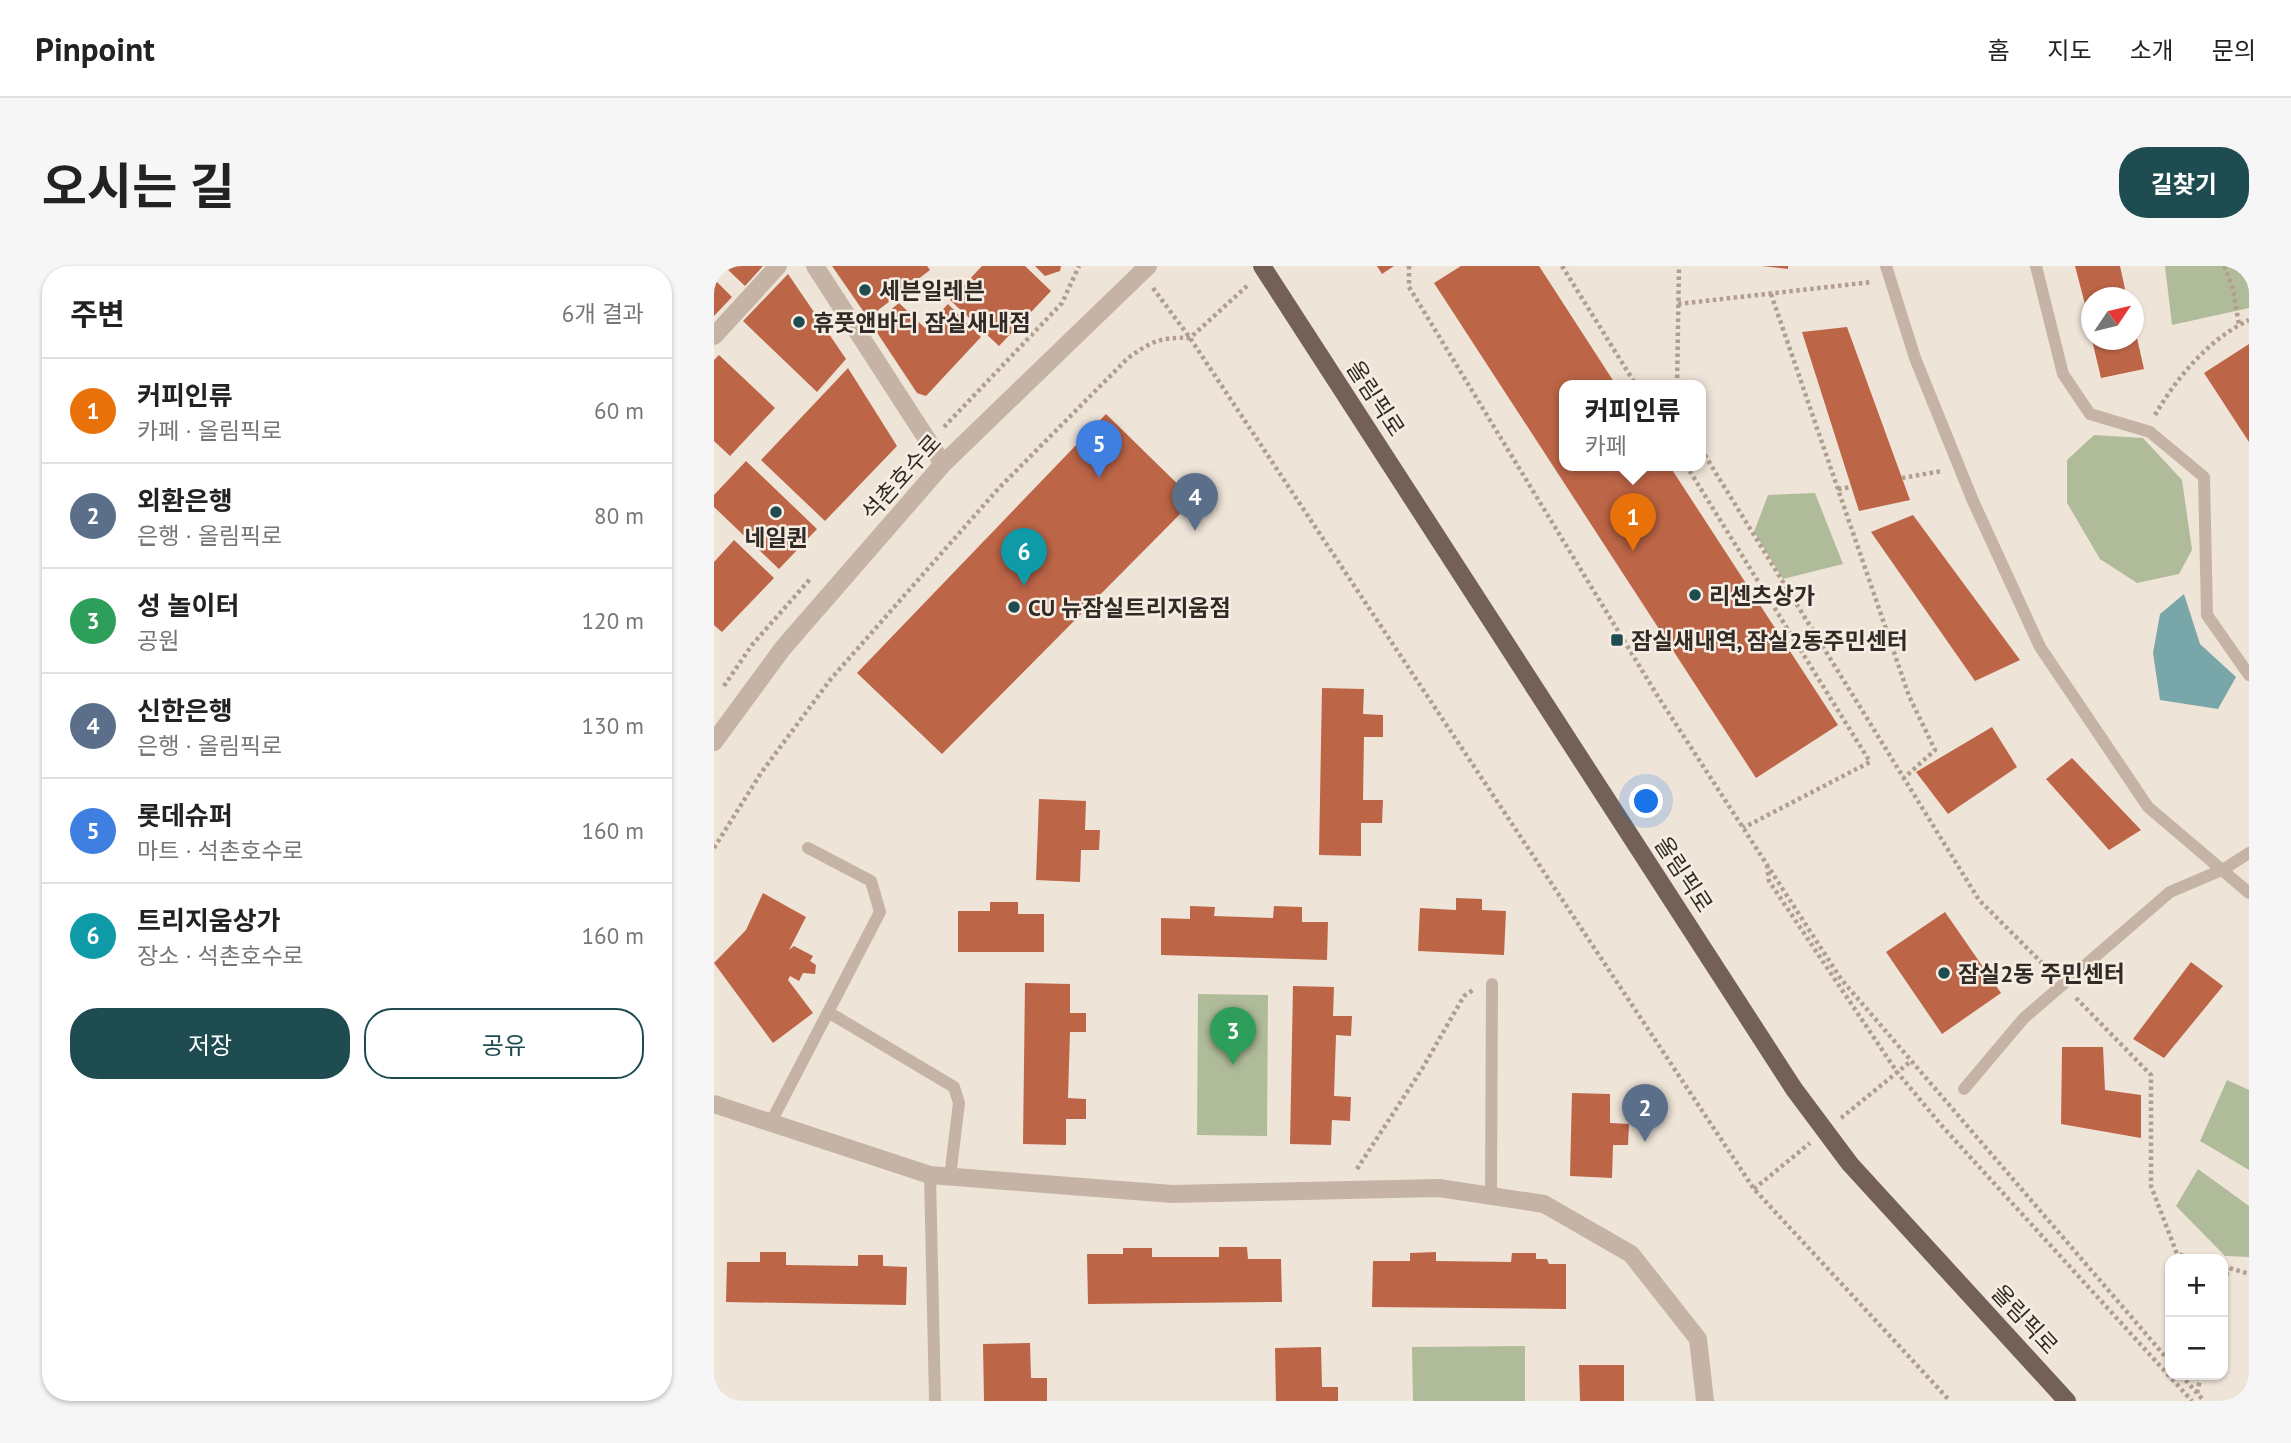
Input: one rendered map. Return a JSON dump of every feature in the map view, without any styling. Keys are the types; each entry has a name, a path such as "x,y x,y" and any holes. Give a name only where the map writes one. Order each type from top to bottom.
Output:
{"main road":[{"name":"올림픽로","path":"1263,268 1794,1089 1850,1164 2067,1401"}],"street":[{"path":"714,336 778,266"},
{"path":"815,266 943,464"},
{"name":"석촌호수로","path":"714,743 783,648 943,464 1146,269"},
{"path":"714,1104 930,1175 1172,1195 1439,1188 1544,1204 1631,1254 1698,1339 1705,1401"}],"lane":[{"path":"1886,266 1915,358 1959,468 2040,647 2148,807 2249,893"},
{"path":"2036,266 2063,374 2090,414 2146,431 2204,477 2207,615 2249,675"},
{"path":"771,1122 880,912 872,881 808,848"},
{"path":"1964,1089 2024,1018 2170,892 2224,869 2249,853"},
{"path":"1491,1196 1492,984"},
{"path":"828,1012 954,1087 959,1103 950,1177"},
{"path":"930,1175 935,1401"}],"path":[{"path":"1409,266 1409,287 1657,695 1841,979 2165,1356"},
{"path":"1562,266 1633,380"},
{"path":"1677,380 1679,266"},
{"path":"2224,266 2233,289 2239,325"},
{"path":"714,848 761,773 830,680 998,489 1128,358 1149,343 1165,337 1190,338 1263,268"},
{"path":"1146,269 1754,1189 1950,1401"},
{"path":"1678,304 1890,280"},
{"path":"1772,294 1909,696 1935,750 1904,778"},
{"path":"2146,431 2171,388 2206,350 2249,320"},
{"path":"1706,457 1979,900 2151,1075 2151,1186 2178,1254"},
{"path":"1902,478 1959,468"},
{"path":"1690,471 1870,762 1743,828"},
{"path":"1838,489 1851,487"},
{"path":"1767,864 1769,881 1897,1072 1942,1126 2192,1401"},
{"path":"1343,1190 1422,1069 1464,996 1492,984"},
{"path":"2228,1268 2249,1274"},
{"path":"2185,1380 2204,1401"},
{"path":"2197,1393 2200,1380"}],"green space":[{"path":"2165,266 2249,266 2249,308 2172,325"},
{"path":"2094,435 2143,438 2182,480 2192,550 2179,574 2137,583 2100,559 2067,503 2067,460"},
{"path":"1815,493 1843,564 1783,579 1754,532 1768,495"},
{"path":"1198,994 1268,995 1267,1136 1197,1135"},
{"path":"2227,1080 2249,1090 2249,1170 2200,1141"},
{"path":"2198,1169 2249,1206 2249,1257 2223,1254 2176,1206"},
{"path":"1525,1346 1525,1401 1413,1401 1412,1347"}],"water":[{"path":"2184,594 2200,644 2236,677 2218,709 2160,700 2153,653 2160,614"}],"building":[{"path":"724,266 763,266 745,286"},
{"path":"832,266 927,266 930,270 868,318"},
{"path":"982,266 1025,266 1051,291 999,346 950,300"},
{"path":"1035,266 1061,266 1060,271 1045,276"},
{"path":"1377,266 1394,266 1382,274"},
{"name":"리센츠상가","path":"1461,266 1539,266 1613,380 1559,380 1559,471 1673,471 1838,725 1756,778 1434,283"},
{"path":"1762,266 1788,266 1788,269"},
{"path":"2075,266 2120,266 2125,287 2081,289"},
{"path":"788,274 846,359 817,392 743,321"},
{"path":"714,279 732,297 714,316"},
{"path":"899,303 925,328 948,304 981,337 926,396 917,393 872,325"},
{"path":"1847,327 1910,500 1859,511 1802,332"},
{"path":"2249,344 2249,442 2204,373"},
{"path":"2094,350 2140,350 2144,369 2101,378"},
{"path":"719,355 775,408 730,456 714,441 714,360"},
{"path":"848,368 897,446 825,521 761,460"},
{"path":"1106,414 1194,500 942,754 857,673"},
{"path":"746,461 817,529 779,569 714,507 714,495"},
{"path":"1913,515 2020,660 1975,681 1871,532"},
{"path":"734,540 774,578 722,632 714,625 714,562"},
{"path":"1322,688 1364,689 1363,714 1383,715 1383,737 1364,737 1363,800 1383,800 1382,823 1361,823 1361,856 1319,855"},
{"path":"1992,727 2017,767 1948,814 1916,772"},
{"path":"2072,758 2141,830 2109,850 2046,779"},
{"path":"1039,799 1086,801 1085,830 1100,830 1099,850 1081,850 1080,882 1036,880"},
{"path":"763,893 806,917 789,950 794,946 813,956 810,961 816,965 815,974 803,973 799,981 790,976 788,980 813,1013 773,1043 714,963 746,930"},
{"path":"1456,898 1482,899 1482,910 1506,911 1504,955 1418,951 1420,908 1456,910"},
{"path":"990,902 1018,902 1018,914 1044,914 1044,952 958,952 958,911 990,911"},
{"path":"1190,906 1215,907 1214,916 1273,918 1274,906 1302,907 1302,922 1328,922 1327,960 1161,955 1161,918 1190,919"},
{"name":"잠실2동 주민센터","path":"1945,912 2001,993 1942,1034 1886,952"},
{"path":"2191,962 2223,986 2164,1058 2133,1039"},
{"path":"1025,983 1070,984 1070,1013 1086,1013 1086,1032 1070,1032 1068,1098 1086,1099 1086,1119 1066,1119 1066,1145 1023,1144"},
{"path":"1293,986 1334,987 1333,1016 1352,1016 1351,1036 1336,1035 1334,1096 1351,1097 1350,1121 1332,1120 1331,1145 1290,1144"},
{"path":"2062,1047 2103,1047 2105,1090 2141,1095 2141,1138 2061,1124"},
{"path":"1572,1093 1610,1094 1610,1123 1629,1124 1628,1145 1613,1145 1612,1178 1570,1176"},
{"path":"1219,1247 1247,1247 1248,1259 1281,1259 1282,1302 1088,1304 1087,1254 1123,1254 1123,1248 1152,1248 1152,1257 1219,1257"},
{"path":"760,1252 786,1252 786,1265 858,1266 858,1255 883,1255 883,1266 907,1267 906,1305 726,1302 727,1262 760,1262"},
{"path":"1436,1252 1436,1261 1511,1262 1512,1253 1536,1253 1536,1259 1547,1259 1549,1264 1566,1264 1566,1309 1372,1307 1373,1261 1410,1261 1410,1253"},
{"path":"1030,1343 1031,1378 1047,1378 1047,1401 984,1401 983,1344"},
{"path":"1321,1347 1322,1387 1338,1387 1338,1401 1276,1401 1275,1348"},
{"path":"1579,1365 1624,1365 1624,1401 1580,1401"}],"place":[{"name":"세븐일레븐","path":"865,290"},
{"name":"휴풋앤바디 잠실새내점","path":"799,322"},
{"name":"롯데슈퍼","path":"1099,478"},
{"name":"네일퀸","path":"776,512"},
{"name":"신한은행","path":"1195,531"},
{"name":"커피인류","path":"1633,551"},
{"name":"트리지움상가","path":"1024,586"},
{"name":"리센츠상가","path":"1695,595"},
{"name":"CU 뉴잠실트리지움점","path":"1014,607"},
{"name":"잠실새내역, 잠실2동주민센터","path":"1617,640"},
{"name":"잠실2동 주민센터","path":"1944,973"},
{"name":"성 놀이터","path":"1233,1065"},
{"name":"외환은행","path":"1645,1142"}]}
